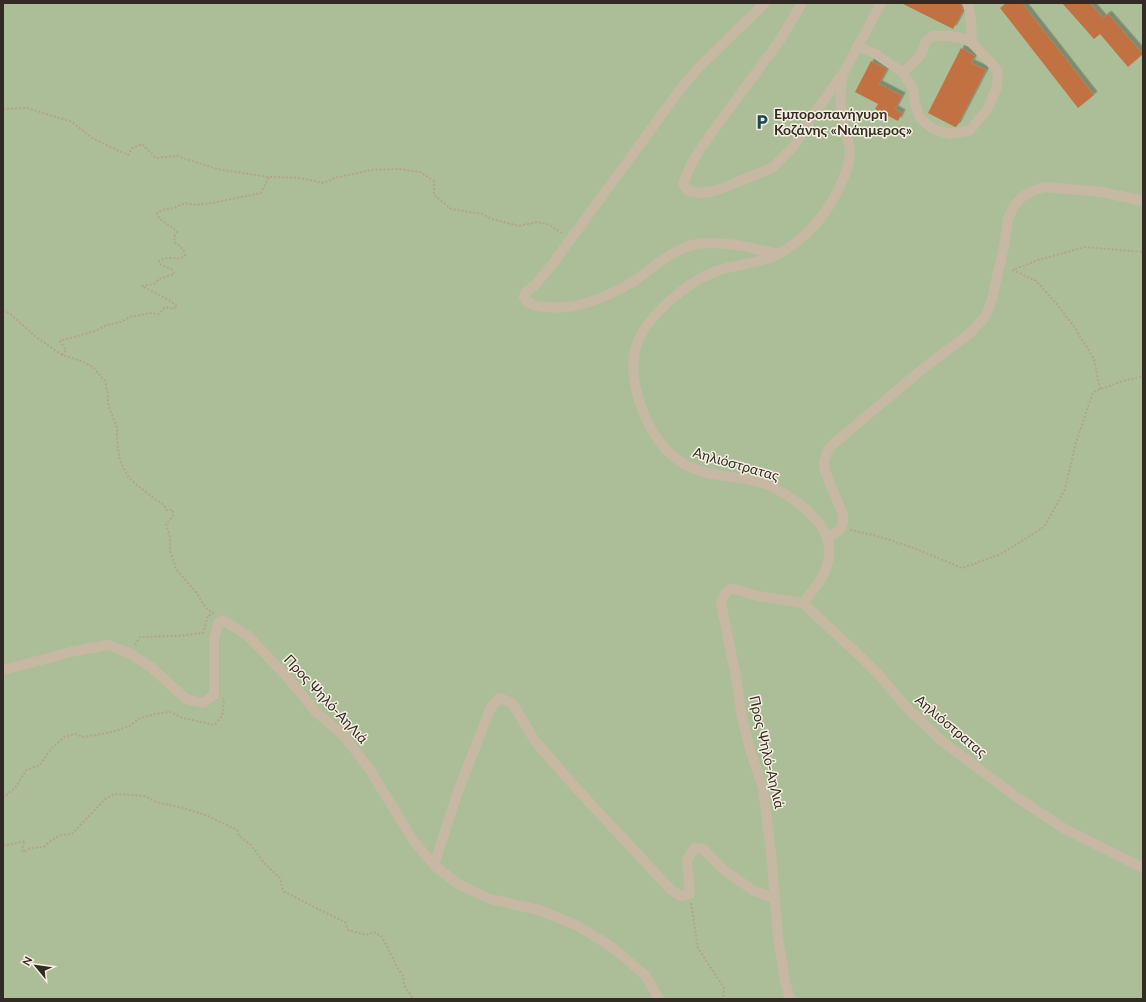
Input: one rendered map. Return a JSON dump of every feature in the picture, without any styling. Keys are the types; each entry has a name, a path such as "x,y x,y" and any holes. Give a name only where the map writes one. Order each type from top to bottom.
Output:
{"street":[{"path":"765,3 697,69 679,91 571,239 545,273 526,292 524,297 526,302 533,305 564,308 594,300 631,282 673,254 696,244 707,243 734,245 778,254"},
{"path":"802,3 780,40 692,162 683,184 689,191 701,193 718,190 772,168 794,146 812,117 843,74"},
{"name":"Αηλιόστρατας","path":"881,3 843,74 840,89 840,108 850,150 849,160 844,175 832,202 816,224 798,240 778,254 763,260 715,271 688,287 670,301 649,324 638,343 634,361 636,389 653,432 661,444 680,462 715,474 757,481 775,488 796,501 819,524 827,537 829,556 826,570 821,580 803,603 880,676 911,712 942,741 1018,798 1065,829 1143,868"},
{"path":"967,3 971,16 971,42"},
{"path":"857,46 876,54 902,72 913,88 915,104 920,118 933,130 950,134 969,131 987,110 997,87 998,73 993,65 971,42 950,36 933,36 926,41 923,52 917,60 902,72"},
{"path":"827,537 840,530 843,522 843,515 824,469 824,462 827,452 846,432 926,366 979,325 990,308 1004,246 1008,219 1013,207 1032,191 1045,188 1102,192 1143,201"},
{"name":"Προς Ψηλό-ΑηΛιά","path":"790,999 785,982 778,938 772,861 763,788 751,753 742,717 736,677 721,603 725,593 730,589 739,590 758,596 803,603"},
{"path":"3,670 67,653 108,645 130,653 151,667 186,699 203,703 214,695 214,641 220,622"},
{"name":"Προς Ψηλό-ΑηΛιά","path":"220,622 248,636 288,678 316,712 345,737 370,770 413,840 434,865 458,884 490,899 539,910 576,925 612,947 645,975 659,999"},
{"path":"434,865 457,794 490,709 498,698 512,702 535,741 627,845 671,890 681,896 690,894 687,860 694,848 703,849 724,870 754,891 775,898"}],"path":[{"path":"3,109 27,108 72,122 94,139 128,155 132,148 142,144 156,158 177,156 217,169 269,177 300,178 324,183 334,178 371,170 398,169 420,172 434,182 434,195 451,209 482,214 492,219 519,226 537,222 550,225 571,239"},
{"path":"62,355 66,350 60,341 95,331 130,317 158,314 165,307 173,309 177,306 169,300 142,286 154,284 159,279 174,274 174,270 161,265 159,261 164,258 181,259 185,256 185,252 175,243 174,237 177,232 174,228 164,223 158,217 157,213 165,209 174,208 185,204 196,205 212,203 261,193 269,177"},
{"path":"1100,389 1094,359 1075,328 1056,303 1036,281 1013,270 1038,260 1085,247 1143,252"},
{"path":"3,311 9,313 35,336 62,355 81,361 93,367 105,381 108,404 117,428 117,442 120,461 130,478 148,494 164,505 166,510 173,510 173,516 166,524 170,537 170,550 176,569 196,592 206,608 220,622"},
{"path":"841,528 877,536 914,548 962,568 1001,554 1044,527 1065,489 1075,446 1093,392 1123,381 1143,376"},
{"path":"130,653 140,637 178,636 203,633 208,615 214,615 220,622"},
{"path":"3,798 16,787 26,770 40,765 51,749 64,737 76,734 83,737 108,733 130,726 138,719 155,714 170,712 183,718 214,724 222,716 224,700 214,695"},
{"path":"3,846 24,841 23,852 31,848 44,847 49,842 61,835 72,834 105,799 115,794 145,796 156,802 183,808 208,816 237,830 240,836 250,844 264,863 280,878 283,891 345,922 348,930 366,935 374,932 381,936 403,976 404,985 413,999"},
{"path":"690,894 698,948 724,988 723,999"}],"green space":[{"path":"3,3 1143,3 1143,999 3,999"}],"building":[{"path":"901,3 957,3 961,5 963,11 953,29"},
{"path":"1006,3 1022,3 1094,95 1078,108 1000,8"},
{"path":"1062,3 1090,3 1103,18 1108,14 1143,54 1128,67 1100,34 1094,39"},
{"path":"961,48 975,56 971,63 986,70 957,126 955,127 928,113"},
{"path":"871,61 887,69 879,84 902,96 895,109 902,113 898,121 875,109 878,104 855,92"}],"place":[{"name":"Εμποροπανήγυρη Κοζάνης «Νιάημερος»","path":"762,122"}]}
